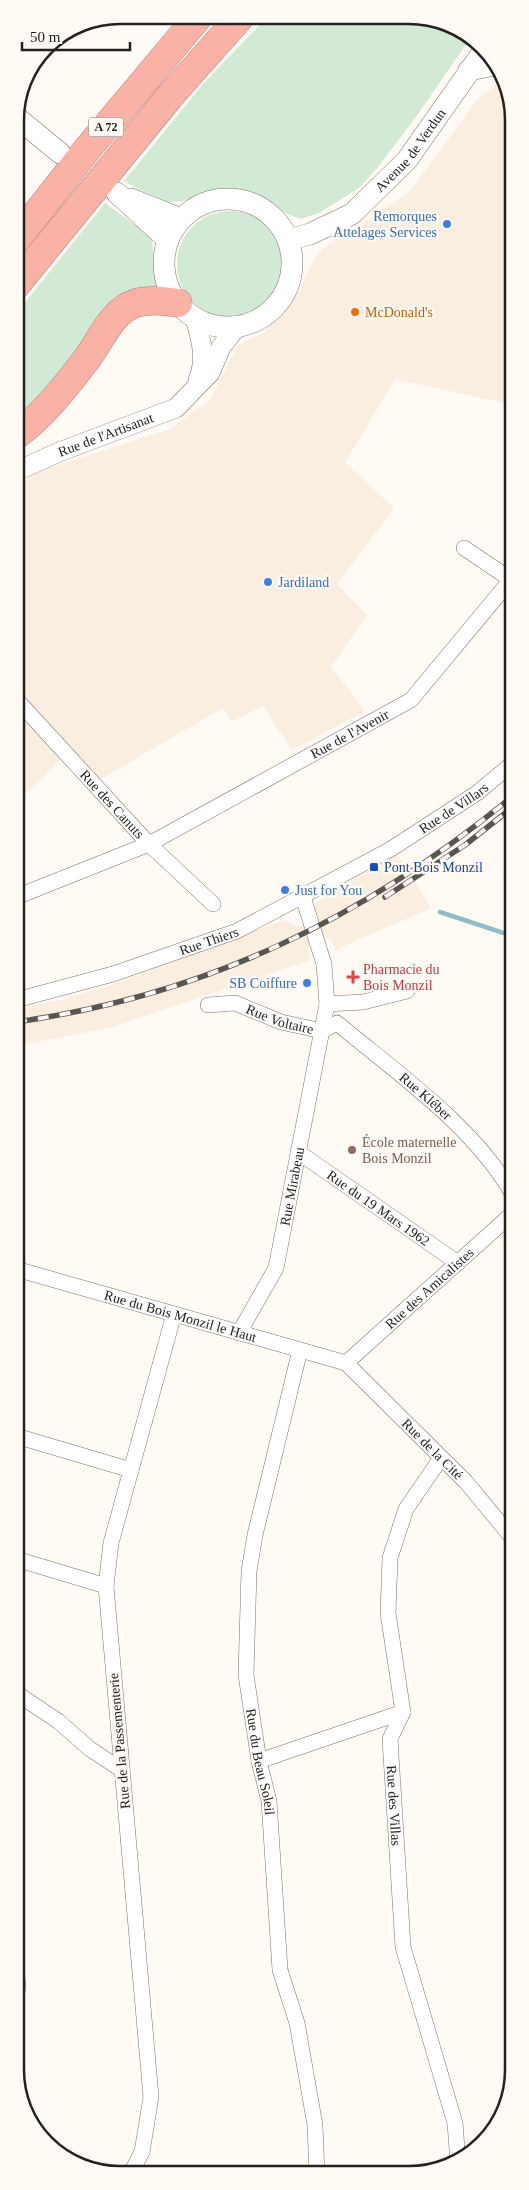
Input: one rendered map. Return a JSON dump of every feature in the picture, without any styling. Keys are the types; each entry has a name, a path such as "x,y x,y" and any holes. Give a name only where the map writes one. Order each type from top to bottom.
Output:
{"highway":[{"name":"A 72","path":"24,230 89,147 193,24"},
{"name":"A 72","path":"24,275 170,96 234,24"},
{"path":"24,427 53,400 86,360 116,316 134,303 152,300 186,311"}],"main road":[{"name":"Avenue de Verdun","path":"288,240 310,234 352,214 408,160 480,56"},
{"path":"469,70 488,66"},
{"path":"24,123 60,153 24,138"},
{"path":"168,240 117,194 181,219"},
{"path":"219,199 241,200 261,208 278,222 288,240 292,259 291,278 283,296 271,311 255,321 237,327 208,324 186,311 167,284 164,262 168,240 181,219 198,206 219,199"}],"street":[{"name":"Rue de l'Artisanat","path":"186,311 202,345 203,367 192,393"},
{"name":"Rue de l'Artisanat","path":"24,468 59,452 176,408 210,373 221,347 237,327"},
{"path":"464,548 505,574"},
{"name":"Rue de l'Avenir","path":"24,894 149,844 411,700 505,588"},
{"name":"Rue des Canuts","path":"24,708 149,844 213,904"},
{"name":"Rue de Villars","path":"391,849 477,793 505,770"},
{"name":"Rue Thiers","path":"24,998 113,974 237,931 391,849"},
{"name":"Rue Mirabeau","path":"239,1333 276,1268 327,1004 324,964 303,897"},
{"path":"327,1004 363,1002 407,991"},
{"name":"Rue Voltaire","path":"208,1006 235,1003 281,1022 322,1031"},
{"name":"Rue Kléber","path":"322,1031 337,1023 463,1129 505,1179"},
{"name":"Rue du 19 Mars 1962","path":"298,1152 458,1263"},
{"name":"Rue des Amicalistes","path":"346,1363 505,1221"},
{"name":"Rue du Bois Monzil le Haut","path":"24,1271 346,1363"},
{"name":"Rue de la Passementerie","path":"135,2166 142,2152 151,2097 106,1586 111,1543 174,1314"},
{"name":"Rue du Beau Soleil","path":"300,1350 255,1535 249,1571 246,1675 259,1761 268,1801 280,1970 297,2023 315,2125 317,2166"},
{"name":"Rue de la Cité","path":"346,1363 466,1482 505,1529"},
{"path":"24,1438 131,1470"},
{"path":"259,1761 403,1712 388,1613 390,1558 406,1509 441,1458"},
{"path":"24,1561 106,1586"},
{"path":"24,1698 58,1721 90,1749 122,1770"},
{"name":"Rue des Villas","path":"403,1712 390,1739 403,1947 455,2124 457,2153"}],"shaded area":[{"path":"498,84 504,107 505,403 395,379 345,463 394,508 337,584 367,615 331,667 365,711 292,750 263,706 231,722 223,708 99,780 71,749 24,795 24,481 40,471 170,429 210,400 238,345 263,333 296,298 313,260 325,247 364,223 411,190 480,96"},
{"path":"397,854 431,908 335,950 330,937 308,947 310,960 113,1027 24,1044 24,1007 64,999 113,984 284,920 299,927 313,918 316,903"}],"green space":[{"path":"260,24 415,24 440,29 467,43 416,117 378,167 359,188 319,213 301,219 287,214 260,196 220,189 183,201 169,202 124,181 204,83"},
{"path":"105,203 150,236 158,294 24,417 24,304"},
{"path":"230,211 250,215 267,227 279,244 283,264 279,284 267,301 250,313 230,317 210,313 193,301 181,284 177,264 181,244 193,227 210,215"}],"waterway":[{"path":"440,912 505,933"}],"railway":[{"path":"24,1021 86,1010 153,992 218,971 280,945 341,914 399,879 457,840 505,802"},
{"path":"385,897 465,845 505,813"}],"place":[{"name":"Remorques Attelages Services","path":"447,224"},
{"name":"McDonald's","path":"355,312"},
{"name":"Jardiland","path":"268,582"},
{"name":"Pont Bois Monzil","path":"374,867"},
{"name":"Just for You","path":"285,890"},
{"name":"Pharmacie du Bois Monzil","path":"353,977"},
{"name":"SB Coiffure","path":"307,983"},
{"name":"École maternelle Bois Monzil","path":"352,1150"}]}
